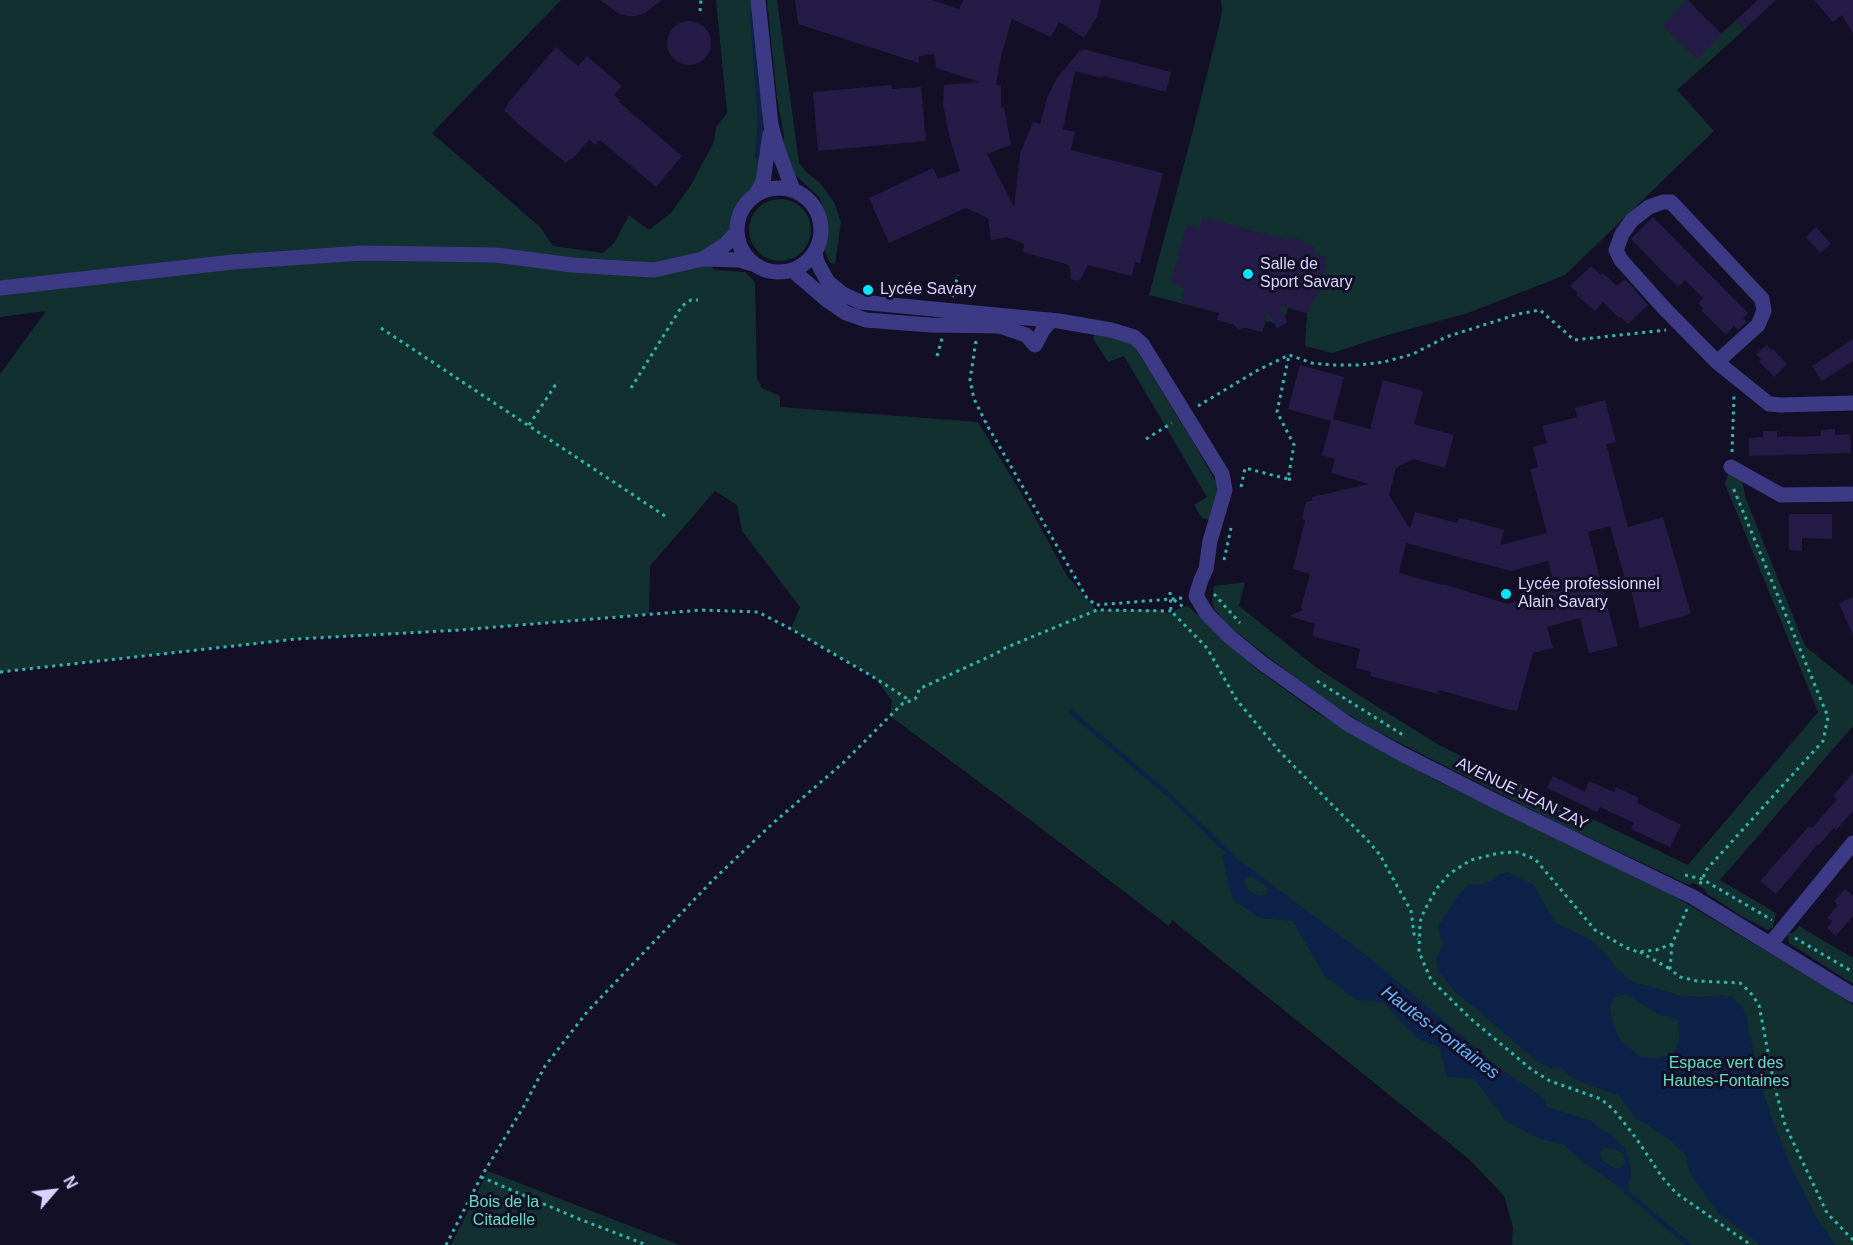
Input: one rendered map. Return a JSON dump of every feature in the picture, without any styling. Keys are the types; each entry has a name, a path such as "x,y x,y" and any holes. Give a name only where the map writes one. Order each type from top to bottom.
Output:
{"street":[{"path":"758,0 771,125 793,190"},
{"path":"753,264 741,250 736,233 743,206 756,194 763,182 771,125"},
{"path":"0,288 233,262 362,253 496,255 572,265 654,270 703,259 740,260 768,271 792,270 808,260 814,253 821,235 819,216 809,200 793,190 774,188 756,194"},
{"path":"1717,362 1758,325 1764,311 1762,299 1671,202 1649,207 1632,220 1622,234 1616,250 1621,260 1663,307 1717,362 1769,404 1838,405 1853,403"},
{"path":"703,259 725,245 736,233"},
{"path":"814,253 828,282 843,294 860,302 1051,320 1111,330 1134,337 1142,344 1186,414"},
{"path":"792,270 846,313 866,320 930,325 999,326 1026,335 1035,345 1042,330 1051,320"},
{"name":"AVENUE JEAN ZAY","path":"1186,414 1222,474 1225,490 1210,541 1206,569 1200,580 1196,596 1207,614 1238,644 1348,724 1497,802 1693,897 1853,995"},
{"path":"1731,467 1781,495 1853,494"},
{"path":"1771,943 1853,843"}],"path":[{"path":"700,0 700,11"},
{"path":"631,388 681,306 691,300 698,300"},
{"path":"1146,439 1258,370 1289,355 1312,363 1332,365 1384,362 1413,354 1446,337 1518,314 1540,310 1574,340 1662,330 1690,334"},
{"path":"978,325 970,380 974,399 1088,598 1096,605 1172,600"},
{"path":"381,328 665,516"},
{"path":"1288,478 1294,445 1277,412 1289,355"},
{"path":"529,426 558,381"},
{"path":"1670,969 1672,944 1707,869 1823,741 1828,717 1730,480 1735,386 1739,381"},
{"path":"1240,491 1245,468 1295,480"},
{"path":"1222,570 1232,525"},
{"path":"1216,586 1214,594 1244,628"},
{"path":"1170,592 1171,611"},
{"path":"0,672 296,639 462,630 701,610 758,612 791,629 909,700"},
{"path":"446,1245 499,1145 524,1106 545,1066 605,991 712,881 772,824 843,763 902,704 915,699 919,689 1005,648 1097,610 1171,611 1207,648 1236,699 1280,752 1380,855 1411,911 1414,934 1418,939"},
{"path":"1314,679 1409,739"},
{"path":"1751,1245 1676,1193 1614,1110 1601,1099 1550,1082 1532,1070 1431,980 1419,952 1420,922 1432,895 1449,874 1470,860 1499,853 1517,852 1535,859 1594,930 1670,969 1680,977 1697,981 1740,983 1750,992 1759,1005 1774,1084 1785,1125 1827,1213 1853,1240"},
{"path":"1682,874 1702,879 1769,919 1785,925 1795,938 1853,972"},
{"path":"1413,918 1420,922"},
{"path":"1638,952 1656,950 1672,944"},
{"path":"482,1177 579,1219 647,1245"}],"green space":[{"name":"Espace vert des Hautes-Fontaines","path":"0,0 561,0 432,133 540,227 553,246 603,253 614,243 629,215 649,230 671,213 691,185 714,142 716,127 727,113 716,0 753,0 762,98 763,143 756,194 743,207 736,233 703,259 715,270 745,272 755,282 757,378 762,388 780,396 780,407 978,422 1027,503 1067,576 1097,610 1159,610 1170,614 1188,606 1255,668 1316,712 1437,781 1664,890 1853,1005 1853,1245 1512,1245 1513,1227 1504,1196 1470,1160 1172,920 1169,926 890,716 892,701 875,678 791,629 800,607 742,531 737,505 715,491 650,566 649,614 461,630 296,639 0,672 0,374 46,311 0,317"},
{"path":"767,0 777,0 799,163 820,183 834,202 841,222 835,264 830,263 824,249 828,222 820,198 791,171 782,154 784,136 777,98"},
{"path":"1221,0 1688,0 1721,34 1736,20 1744,30 1677,90 1714,131 1565,275 1468,313 1332,353 1305,346 1307,313 1288,308 1277,328 1274,323 1266,321 1262,332 1217,320 1219,313 1149,295 1220,22"},
{"path":"780,199 797,204 802,208 806,213 811,230 806,247 802,252 797,256 780,261 763,256 758,252 754,247 749,230 754,213 758,208 763,204"},
{"path":"1098,333 1129,342 1134,346 1193,442 1218,485 1211,520 1202,518 1194,505 1207,497 1124,356 1108,362 1094,340 1093,337"},
{"path":"1738,462 1746,499 1805,646 1853,685 1853,726 1720,880 1776,913 1773,927 1768,930 1743,917 1693,883 1689,885 1568,828 1372,729 1320,697 1230,627 1214,609 1212,600 1214,586 1245,582 1239,606 1317,668 1381,709 1439,745 1688,865 1818,712 1725,484 1730,467"},
{"path":"1799,926 1853,958 1853,984 1789,943 1788,934 1794,932"},
{"name":"Bois de la Citadelle","path":"488,1171 680,1245 451,1245"}],"water":[{"path":"1230,853 1375,962 1498,1067 1544,1098 1547,1107 1592,1121 1613,1136 1625,1149 1629,1159 1631,1173 1627,1193 1573,1154 1565,1145 1538,1138 1506,1121 1474,1079 1447,1077 1439,1047 1416,1038 1383,1002 1356,1000 1324,975 1293,921 1259,918 1234,900 1222,855","holes":["1253,877 1266,886 1268,894 1259,896 1249,891 1244,884 1246,878","1605,1148 1615,1149 1624,1154 1625,1163 1621,1168 1614,1168 1602,1160 1599,1152"]},
{"path":"1508,872 1533,884 1556,923 1587,938 1606,954 1614,966 1630,981 1679,995 1732,997 1741,1005 1746,1014 1758,1075 1771,1116 1792,1169 1817,1218 1836,1245 1761,1245 1718,1213 1690,1173 1686,1156 1670,1140 1636,1118 1618,1095 1573,1078 1561,1068 1552,1069 1534,1059 1455,992 1438,971 1436,958 1443,945 1438,926 1468,885 1492,881 1499,874","holes":["1626,994 1660,1015 1673,1017 1678,1021 1679,1038 1676,1050 1667,1056 1640,1057 1619,1038 1613,1024 1610,1007 1615,997"]}],"building":[{"path":"600,0 662,0 645,13 627,16 618,13"},
{"path":"795,0 932,0 959,9 963,0 1101,0 1097,17 1084,38 1059,22 1051,37 1012,19 1001,56 996,85 1001,86 1001,108 1004,107 1011,145 987,154 1014,207 1020,154 1033,122 1040,124 1047,98 1057,78 1081,49 1080,52 1083,49 1171,72 1166,92 1075,71 1063,129 1075,132 1071,150 1163,173 1140,263 1135,262 1132,276 1088,265 1081,279 1077,281 1071,279 1069,265 1023,252 1024,244 1007,237 991,240 988,218 966,208 889,243 869,198 933,168 938,179 960,171 949,135 943,104 944,85 980,82 936,68 934,54 919,56 919,63 798,24"},
{"path":"1687,0 1722,34 1697,59 1663,26"},
{"path":"1758,0 1776,0 1744,30 1736,20"},
{"path":"1814,0 1853,0 1853,34 1842,15 1833,22"},
{"path":"689,21 704,28 711,43 704,58 689,65 674,58 667,43 674,28"},
{"path":"556,47 578,66 587,56 622,86 614,95 620,100 619,102 682,156 656,187 600,140 595,145 589,140 566,163 504,110"},
{"path":"891,85 892,89 921,87 926,141 818,151 813,92"},
{"name":"Salle de Sport Savary","path":"1203,217 1288,240 1289,236 1305,240 1304,244 1315,247 1313,253 1326,257 1319,295 1315,297 1313,304 1310,303 1308,313 1279,306 1288,322 1277,328 1268,312 1262,332 1246,327 1239,330 1233,324 1217,320 1219,313 1181,302 1185,287 1171,283 1186,225 1200,228"},
{"path":"1653,217 1748,313 1743,318 1747,322 1738,330 1734,326 1726,335 1701,310 1703,309 1698,303 1703,298 1685,280 1678,287 1631,239"},
{"path":"1816,227 1831,244 1820,253 1806,237"},
{"path":"1591,266 1617,286 1625,279 1648,305 1628,324 1603,302 1595,311 1576,295 1578,293 1570,286"},
{"path":"1853,339 1853,361 1822,381 1812,366"},
{"path":"1767,345 1787,364 1774,377 1759,361 1761,359 1756,354"},
{"path":"1300,365 1344,377 1333,419 1370,429 1383,380 1423,391 1414,424 1454,435 1445,468 1413,459 1396,468 1389,495 1410,529 1415,512 1457,523 1459,518 1466,519 1504,530 1500,545 1547,533 1530,469 1538,467 1533,447 1547,443 1542,426 1577,417 1575,408 1605,400 1616,442 1606,444 1628,527 1663,517 1691,614 1640,628 1631,590 1628,590 1610,526 1588,532 1618,646 1589,653 1580,618 1547,627 1553,648 1533,653 1517,711 1439,690 1438,694 1370,676 1371,672 1356,668 1360,649 1312,636 1315,624 1289,616 1303,610 1301,607 1310,574 1293,569 1305,521 1302,518 1306,502 1312,501 1312,497 1369,484 1331,473 1335,459 1322,455 1331,421 1288,409","holes":["1406,543 1511,571 1548,561 1555,590 1508,604 1399,573"]},
{"path":"1835,429 1835,435 1850,434 1851,453 1749,456 1749,438 1763,437 1763,431 1777,431 1777,437 1792,437 1821,436 1821,430"},
{"path":"1789,514 1832,514 1832,539 1802,538 1802,551 1789,550"},
{"path":"1853,597 1853,636 1839,603"},
{"path":"1853,773 1853,811 1836,830 1834,828 1818,844 1776,894 1760,881 1809,826 1812,828 1837,799 1833,796"},
{"path":"1553,776 1585,792 1589,781 1614,792 1616,787 1639,798 1637,803 1681,825 1670,847 1631,829 1634,823 1600,807 1597,812 1547,788"},
{"path":"1845,889 1853,896 1853,916 1836,936 1827,928 1832,921 1827,918 1838,905 1834,901"}],"waterway":[{"path":"752,12 760,120 757,157"},
{"name":"Hautes-Fontaines","path":"1071,712 1171,797 1232,856"},
{"name":"Hautes-Fontaines","path":"1623,1189 1689,1245"}],"place":[{"name":"Salle de Sport Savary","path":"1248,274"},
{"name":"Lycée Savary","path":"868,290"},
{"name":"Lycée professionnel Alain Savary","path":"1506,594"}]}
